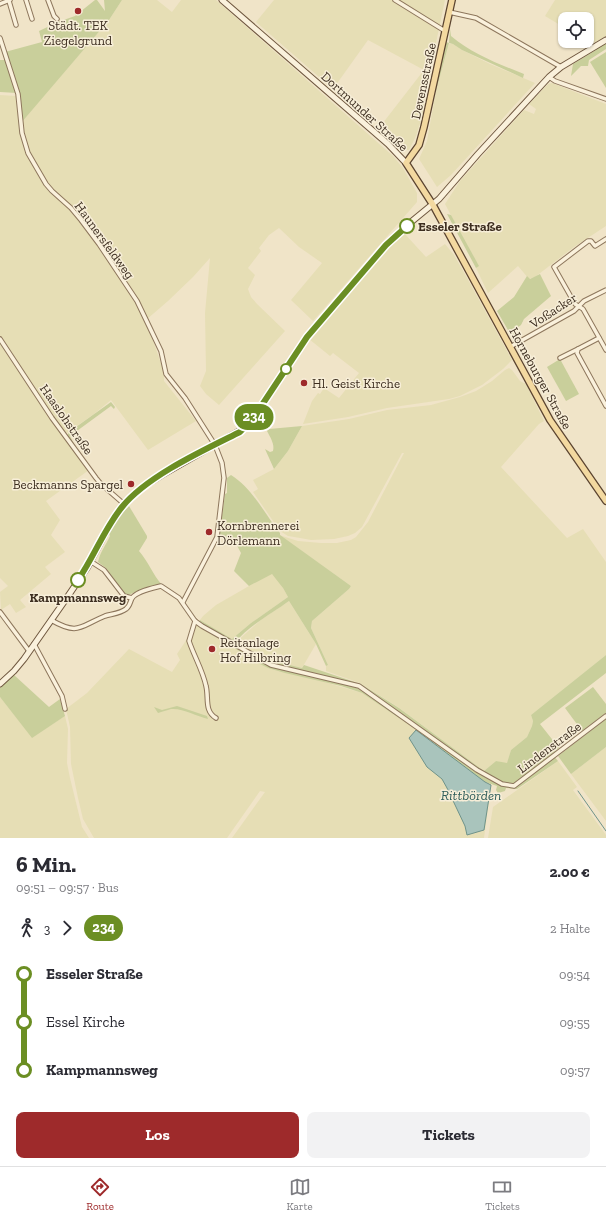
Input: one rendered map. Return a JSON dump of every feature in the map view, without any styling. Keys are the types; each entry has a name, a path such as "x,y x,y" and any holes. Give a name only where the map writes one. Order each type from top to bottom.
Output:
{"main road":[{"name":"Dortmunder Straße","path":"222,0 388,144 406,163 433,205 464,262"},
{"name":"Devensstraße","path":"406,163 419,145 452,0"},
{"path":"0,684 14,671 51,620 90,561 113,519 124,504 147,484 185,461 240,432 256,414 307,337 386,245 411,222 433,205 549,77 560,67 606,40"},
{"name":"Horneburger Straße","path":"464,262 557,432 606,501"}],"street":[{"path":"0,4 10,0 16,25"},
{"path":"26,0 32,19"},
{"path":"48,0 54,16 57,19"},
{"path":"395,0 445,31"},
{"path":"450,12 476,18 560,67"},
{"name":"Haunersfeldweg","path":"0,40 18,94 22,133 28,154 46,184 81,220 137,301 160,351 166,374 185,398 215,445 222,463 224,478 217,537 183,602"},
{"path":"549,77 555,81 606,100"},
{"path":"606,239 595,246 591,241 588,241 554,267 575,304 580,306 606,350"},
{"name":"Voßacker","path":"510,347 580,306 584,301 606,290"},
{"path":"560,358 599,338"},
{"name":"Haaslohstraße","path":"0,339 52,418 96,478 124,504"},
{"path":"578,350 578,356 606,406"},
{"path":"90,561 104,570 124,596 132,598 148,589 161,586 183,602 195,621 189,641 206,685 209,711 211,715 216,718"},
{"path":"51,620 66,628 79,629 106,616 126,609 130,605 132,598"},
{"path":"0,612 29,651"},
{"name":"Lindenstraße","path":"195,621 271,665 359,686 477,770 502,784 514,786 606,716"},
{"path":"34,644 62,696 65,709"}],"shaded area":[{"path":"122,0 157,0 172,12 181,0 216,0 393,156 403,168 417,193 417,202 313,321 291,300 322,263 299,247 279,228 269,235 259,248 261,251 248,268 255,275 248,289 251,297 257,304 285,331 219,405 206,394 200,386 206,371 205,313 210,258 193,277 146,320 164,372 164,381 196,421 148,450 111,400 64,435 89,470 46,501 60,520 51,535 65,552 45,567 51,574 20,600 26,607 16,613 10,604 1,610 0,592 8,586 0,578 0,95 16,96 18,98 21,122 109,20"},
{"path":"274,0 445,0 425,95 422,117 416,136 409,150 379,128 424,70 368,40 333,89 256,22"},
{"path":"555,0 606,0 606,36 594,43 594,12 558,12 558,24 545,16"},
{"path":"449,44 453,44 490,64 535,83 451,175 437,187 419,159 427,141 436,91"},
{"path":"552,83 606,104 606,226 574,247 535,277 529,279 518,266 488,293 476,268 478,266 445,204 460,181 524,110 534,114 536,109 529,104 548,84"},
{"path":"404,233 426,257 445,244 454,255 512,360 482,385 460,396 303,424 312,401 318,393 320,394 324,388 339,398 359,373 333,353 330,356 309,339 383,254"},
{"path":"509,368 520,381 526,384 544,421 539,424 501,467 567,538 583,529 606,562 606,655 531,715 533,721 527,737 511,750 507,764 496,761 484,771 398,707 360,683 326,671 326,666 328,665 311,628 312,621 351,586 279,535 298,541 321,543 337,543 351,540 356,537 368,522 404,453 402,453 362,527 355,533 348,536 334,539 311,540 288,536 280,531 253,492 258,489 253,480 274,469 288,451 302,426 349,419 387,410 431,405 460,397 476,391"},
{"path":"270,574 277,578 288,597 251,623 232,639 200,620 216,605"},
{"path":"289,601 316,644 302,668 255,654 236,642 262,619"},
{"path":"197,624 256,662 362,693 418,731 491,785 484,838 232,838 265,792 260,791 227,838 94,838 83,819 78,798 71,764 70,727 66,709 87,693 129,649 172,672 180,660 177,654"},
{"path":"0,697 32,737 65,716 68,729 67,763 82,827 89,838 0,838"},
{"path":"606,747 606,821 571,774"},
{"path":"558,761 577,787 573,790 606,835 606,838 488,838 493,807"}],"green space":[{"path":"97,0 105,11 104,0 122,0 109,20 21,123 17,93 0,92 0,60 8,60 5,52 42,42 39,31 75,16"},
{"path":"450,29 451,36 459,42 486,58 524,74 523,78 462,50 453,44 449,43"},
{"path":"446,42 449,43 436,91"},
{"path":"606,42 606,49 589,60 588,66 581,66 571,76 573,64"},
{"path":"606,52 606,88 590,62"},
{"path":"447,214 451,215 479,266 476,268"},
{"path":"540,274 551,296 524,319 521,325 514,330 518,337 512,337 497,311 514,297 527,276 530,279"},
{"path":"560,359 579,394 566,401 547,367"},
{"path":"111,402 115,407 114,409 111,406 70,436 76,448 67,436 69,432"},
{"path":"302,426 288,451 274,469 265,449 270,452 273,451 272,441 267,431 269,429"},
{"path":"231,475 252,494 280,535 351,586 312,621 311,628 328,665 326,666 316,644 289,601 254,625 236,642 255,654 278,662 302,668 304,665 361,684 399,708 484,771 496,761 507,763 511,750 527,737 533,721 531,715 606,655 606,673 540,724 559,748 552,754 558,761 517,789 506,788 505,791 498,793 496,790 497,786 485,782 418,731 362,693 341,686 268,668 256,662 197,624 200,620 232,639 251,623 288,597 272,574 249,586 234,571 241,553 235,542 219,537 225,494 227,493 227,478"},
{"path":"129,506 147,536 139,551 162,585 148,587 128,595 123,593 106,568 98,562 110,536 109,534 120,515"},
{"path":"14,675 49,707 60,699 65,716 32,738 0,697 0,688"},
{"path":"593,687 606,704 606,713 582,731 565,708"},
{"path":"177,706 207,716 208,719 176,709 158,713 154,707 162,710"},
{"path":"606,719 606,747 571,774 558,756"}],"water":[{"name":"Rittbörden","path":"416,730 491,785 484,830 467,835 465,826 442,779 427,767 409,738"}],"waterway":[{"path":"578,791 606,831"}],"bus line":[{"name":"234","path":"78,580 87,568 113,519 124,504 136,493 147,484 185,461 244,429 256,414 307,337 386,245 407,226"}],"place":[{"name":"Städt. TEK Ziegelgrund","path":"78,11"},
{"name":"Esseler Straße","path":"407,226"},
{"name":"Hl. Geist Kirche","path":"304,383"},
{"name":"Beckmanns Spargel","path":"131,484"},
{"name":"Kornbrennerei Dörlemann","path":"209,532"},
{"name":"Kampmannsweg","path":"78,580"},
{"name":"Reitanlage Hof Hilbring","path":"212,649"}]}
